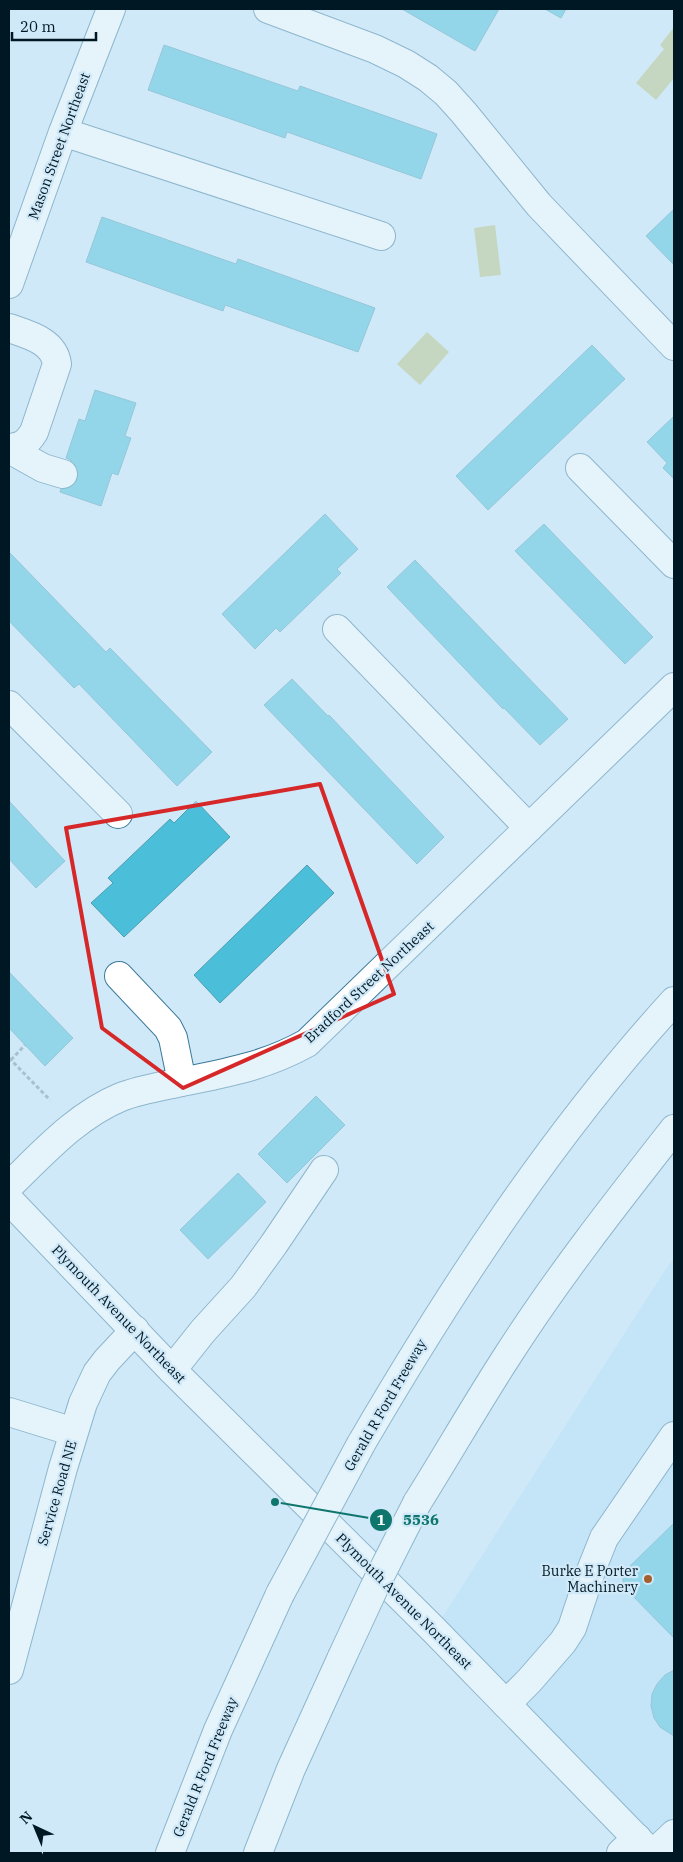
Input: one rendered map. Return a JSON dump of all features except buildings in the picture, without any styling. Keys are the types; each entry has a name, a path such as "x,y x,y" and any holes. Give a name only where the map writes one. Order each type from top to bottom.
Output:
{"main road":[{"name":"Mason Street Northeast","path":"9,284 63,132 111,9"},
{"path":"268,9 375,49 406,64 428,78 446,93 464,113 539,205 674,346"},
{"path":"63,132 381,236"},
{"path":"9,328 29,335 49,347 56,356 57,364 34,432 29,440 20,448 9,449"},
{"path":"9,449 43,468 64,474"},
{"path":"580,468 674,564"},
{"path":"337,629 529,828"},
{"name":"Bradford Street Northeast","path":"9,1186 59,1138 98,1108 123,1096 232,1072 273,1060 307,1043 674,687"},
{"path":"9,706 118,814"},
{"path":"119,976 168,1028 173,1038 182,1082"},
{"name":"Gerald R Ford Freeway","path":"170,1853 218,1730 280,1594 361,1444 454,1290 513,1204 587,1106 674,1001"},
{"path":"258,1853 291,1769 374,1588 417,1503 506,1357 562,1276 674,1129"},
{"path":"172,1370 242,1287 274,1244 324,1170"},
{"name":"Plymouth Avenue Northeast","path":"9,1200 172,1370 506,1704 641,1850"},
{"name":"Service Road NE","path":"9,1670 83,1402 97,1373 135,1330"},
{"path":"9,1412 74,1432"},
{"path":"506,1704 563,1642 572,1628 604,1538 674,1436"},
{"path":"641,1850 674,1834"}],"path":[{"path":"25,1045 10,1059 50,1100"}],"highlighted area":[{"path":"320,784 394,994 183,1088 102,1028 66,828"}],"shaded area":[{"path":"674,1259 674,1853 621,1853 636,1839 434,1630 667,1267"}],"green space":[{"path":"674,27 674,78 656,100 636,83 664,49 660,45"},
{"path":"495,225 501,275 480,277 474,228"},
{"path":"427,332 449,352 420,385 397,364"}],"place":[{"name":"5536","path":"275,1502"},
{"name":"Burke E Porter Machinery","path":"648,1579"}]}
